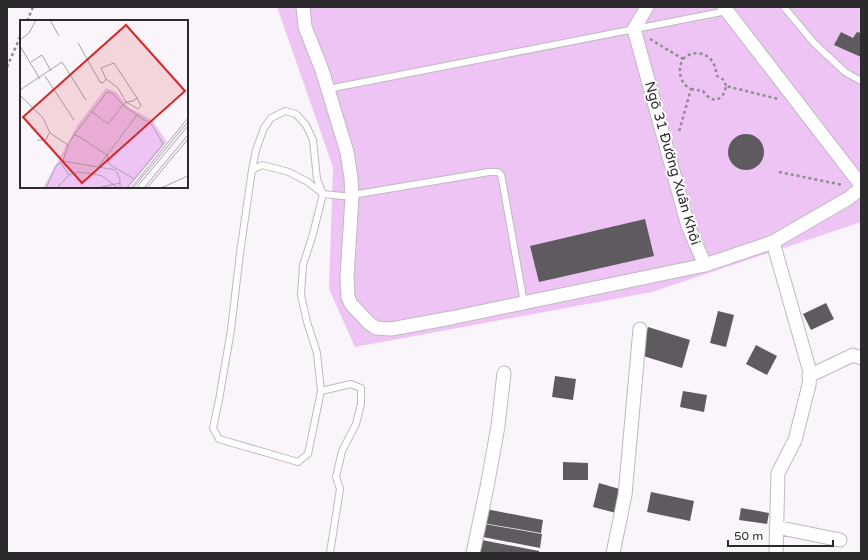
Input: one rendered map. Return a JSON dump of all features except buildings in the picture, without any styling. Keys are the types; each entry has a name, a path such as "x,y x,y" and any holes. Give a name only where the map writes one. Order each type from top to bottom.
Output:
{"street":[{"path":"303,7 305,27 328,89 347,152 352,178 347,278 348,297 351,304 369,323 376,328 391,329 451,318 705,265 773,242 849,198 861,187 725,9"},
{"path":"634,29 647,7"},
{"name":"Ngõ 31 Đường Xuân Khôi","path":"634,29 688,226 705,265"},
{"path":"773,242 810,376 795,440 778,473 776,553"},
{"path":"613,553 625,494 640,329"},
{"path":"810,376 853,355 861,358"},
{"path":"473,553 498,426 504,373"},
{"path":"776,527 840,540"}],"lane":[{"path":"784,7 814,44 845,72 861,81"},
{"path":"328,89 634,29 725,9"},
{"path":"285,111 296,114 306,125 313,140 317,179 323,194 313,234 303,265 301,295 307,322 317,354 321,391 308,454 298,462 218,439 213,428 231,330 252,170 256,150 264,128 271,118 285,111"},
{"path":"252,170 262,165 288,172 308,182 323,194 352,196 489,172 498,172 502,179 524,303"},
{"path":"321,391 351,384 361,388 361,404 356,424 342,451 336,477 340,489 330,553"}],"path":[{"path":"27,20 32,7"},
{"path":"634,29 683,60"},
{"path":"7,67 20,37"},
{"path":"692,54 705,55 711,60 715,67 717,76 724,80 726,86 722,96 717,100 707,97 702,91 691,89 684,83 681,76 681,66 683,60 692,54"},
{"path":"726,86 798,104"},
{"path":"679,132 691,89"},
{"path":"779,172 861,187"}],"shaded area":[{"path":"277,7 861,7 861,222 652,292 355,347 329,289 333,167"}]}
